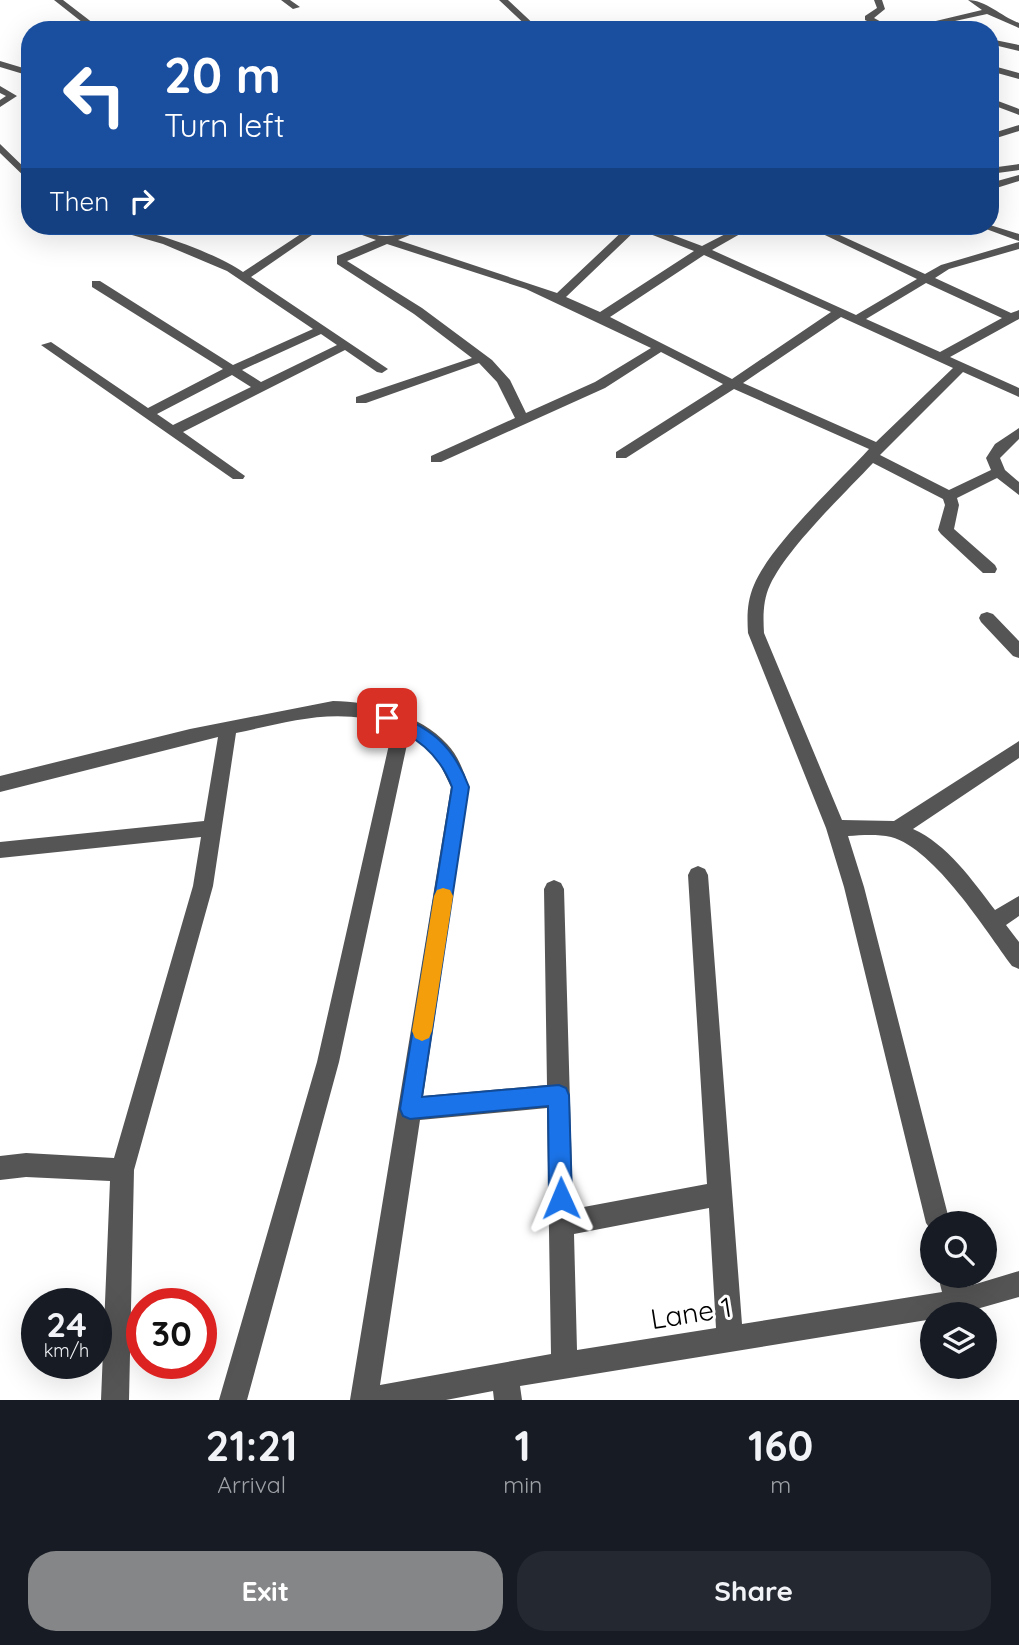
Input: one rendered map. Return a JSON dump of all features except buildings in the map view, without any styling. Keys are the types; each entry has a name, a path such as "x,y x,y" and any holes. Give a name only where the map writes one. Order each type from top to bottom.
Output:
{"street":[{"path":"58,0 86,21"},
{"path":"285,0 296,7"},
{"path":"503,0 526,21"},
{"path":"874,21 868,18 881,9 878,0"},
{"path":"972,0 1019,26"},
{"path":"943,21 988,11"},
{"path":"999,43 1019,48"},
{"path":"0,64 21,70"},
{"path":"999,70 1019,76"},
{"path":"0,89 12,94 0,104"},
{"path":"999,104 1019,112"},
{"path":"999,134 1019,128"},
{"path":"0,147 21,169"},
{"path":"999,170 1019,167"},
{"path":"999,184 1019,178"},
{"path":"999,231 1019,238"},
{"path":"141,235 167,242 243,277 382,369"},
{"path":"243,277 306,235"},
{"path":"371,235 559,298 875,452 948,496 952,505 946,530 989,569"},
{"path":"401,235 352,253 341,258 341,262 418,311 480,359 503,380 523,420"},
{"path":"559,298 625,235"},
{"path":"664,235 703,250 1019,393"},
{"path":"601,317 703,250 732,235"},
{"path":"831,235 1016,316"},
{"path":"858,319 924,276 958,261 1019,245"},
{"path":"995,251 1019,262"},
{"path":"96,285 260,387"},
{"path":"621,455 840,312"},
{"path":"941,357 1016,316"},
{"path":"148,412 321,330"},
{"path":"47,345 175,430 238,476"},
{"path":"175,430 344,346"},
{"path":"436,459 600,385 661,347"},
{"path":"361,400 480,359"},
{"path":"935,1211 854,887 836,828 756,634 755,610 762,585 781,555 875,452 962,366"},
{"path":"1019,432 1000,447 993,458 999,472 1019,489"},
{"path":"948,496 999,472"},
{"path":"987,618 1019,652"},
{"path":"0,784 228,727 314,710 344,708 372,712 403,724 439,747 452,765 460,787 364,1400"},
{"path":"233,1400 328,1062 403,724"},
{"path":"115,1400 122,1170 203,886 228,727"},
{"path":"896,830 1019,748"},
{"path":"0,850 213,828"},
{"path":"836,828 896,830 918,840 936,854 1019,959"},
{"path":"698,875 730,1339"},
{"path":"554,889 564,1366"},
{"path":"991,924 1019,905"},
{"path":"410,1109 559,1095"},
{"path":"0,1168 26,1165 122,1170"},
{"path":"561,1224 720,1194"},
{"name":"Lane 1","path":"373,1400 507,1389 564,1366 957,1301 1019,1284"},
{"path":"954,1288 957,1301"}],"slow traffic":[{"path":"422,1031 443,896"}],"route":[{"path":"387,718 403,724 439,747 452,765 460,787 410,1109 559,1095 561,1198"}]}
